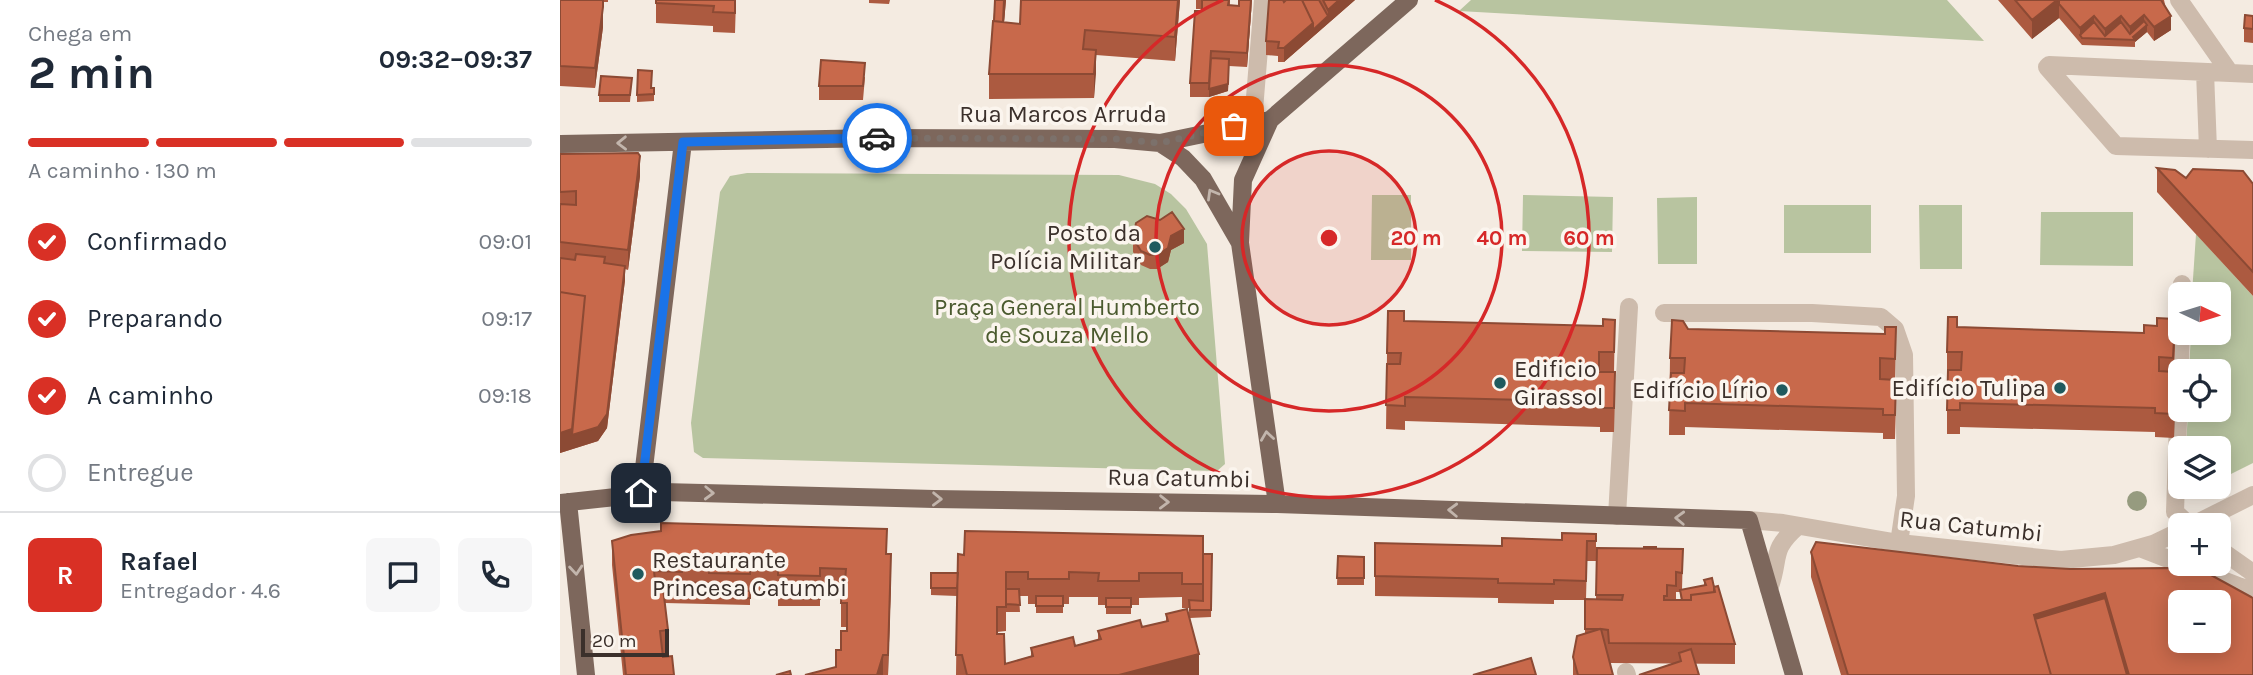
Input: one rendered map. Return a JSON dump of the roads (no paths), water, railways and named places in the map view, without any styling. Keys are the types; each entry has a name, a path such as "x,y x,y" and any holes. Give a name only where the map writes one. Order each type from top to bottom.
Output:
{"main road":[{"path":"1277,504 1240,243 1243,180 1261,121 1409,0"},
{"name":"Rua Marcos Arruda","path":"560,144 890,138 1115,139 1160,143 1261,121"},
{"path":"641,493 683,142"},
{"path":"1160,143 1183,158 1203,179 1240,243"},
{"name":"Rua Catumbi","path":"564,503 641,493 1277,504 1749,520"},
{"path":"564,503 586,675"},
{"path":"1749,520 1794,675"}],"street":[{"path":"1261,121 1263,0"},
{"path":"2179,0 2230,73"},
{"path":"2253,74 2047,67 2115,145 2253,150"},
{"path":"2205,72 2208,149"},
{"path":"1617,516 1629,307"},
{"path":"1664,313 1812,313 1881,317 1895,329 1904,355 1906,496 1899,543"},
{"path":"2176,513 2181,345"},
{"path":"2216,513 2253,495"},
{"name":"Rua Catumbi","path":"1749,520 1899,543 2061,561 2114,555 2168,537"},
{"path":"1769,589 1774,575 1777,549 1786,536 1798,526"},
{"path":"2140,548 2243,588 2253,587"},
{"path":"2231,557 2253,573"}],"place":[{"name":"Posto da Polícia Militar","path":"1155,247"},
{"name":"Edificio Girassol","path":"1500,383"},
{"name":"Edifício Tulipa","path":"2060,388"},
{"name":"Edifício Lírio","path":"1782,390"},
{"name":"Restaurante Princesa Catumbi","path":"638,574"}],"park label":[{"name":"Praça General Humberto de Souza Mello","path":"1067,321"}]}
